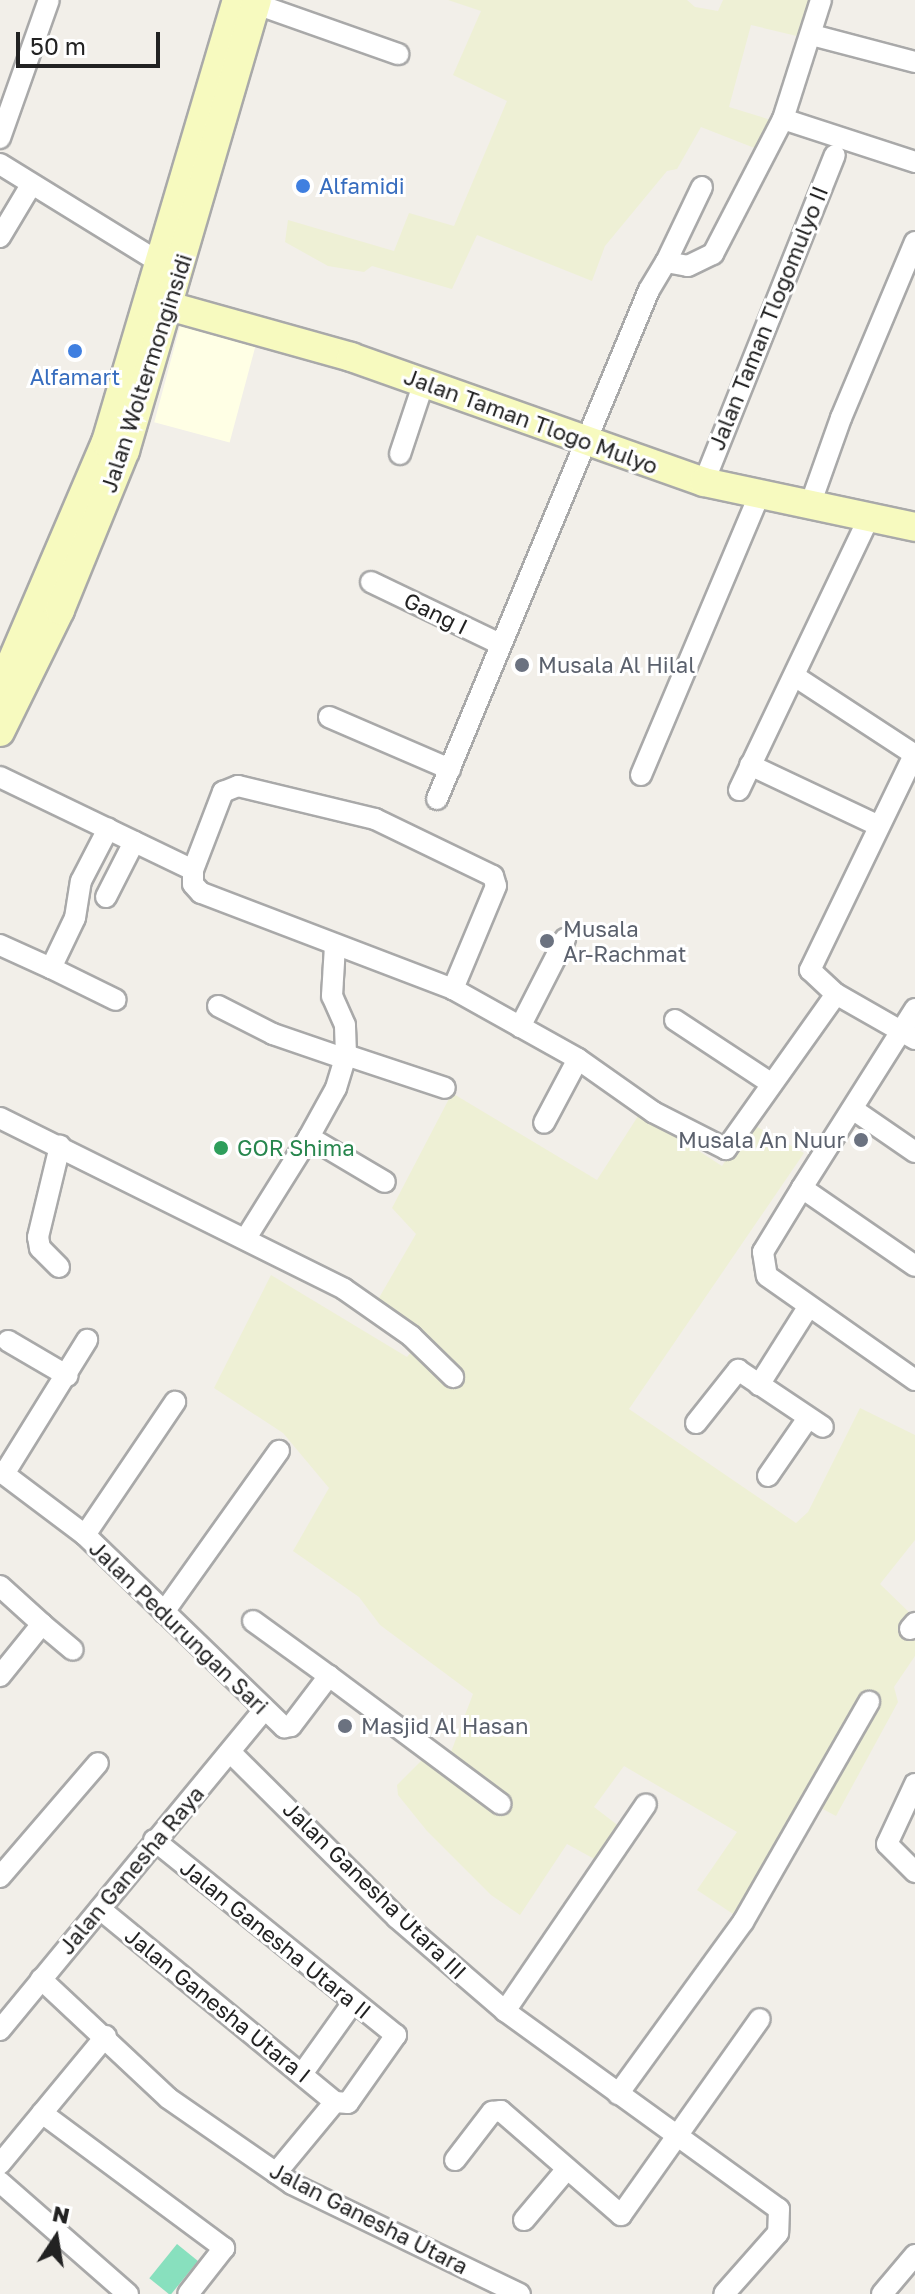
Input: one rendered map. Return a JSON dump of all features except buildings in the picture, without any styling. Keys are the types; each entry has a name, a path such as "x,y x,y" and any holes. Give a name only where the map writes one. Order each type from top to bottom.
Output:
{"main road":[{"name":"Jalan Woltermonginsidi","path":"0,732 60,610 116,447 250,1"},
{"name":"Jalan Taman Tlogo Mulyo","path":"161,304 424,382 584,443 704,482 915,527"},
{"name":"Jalan Woltermonginsidi","path":"0,689 116,447"}],"street":[{"path":"0,138 49,0"},
{"path":"666,262 688,266 713,254 783,119 821,0"},
{"path":"250,1 398,54"},
{"path":"812,35 915,62"},
{"path":"783,119 915,162"},
{"name":"Jalan Taman Tlogomulyo II","path":"704,482 835,155"},
{"path":"0,164 169,269"},
{"path":"0,237 31,185"},
{"path":"437,799 584,443 702,187"},
{"path":"810,505 841,418 915,242"},
{"path":"400,454 424,382"},
{"path":"641,775 759,495"},
{"path":"739,790 796,677 869,518"},
{"name":"Gang I","path":"371,582 500,644"},
{"path":"796,677 914,755 877,825 811,966 812,973 836,994 909,1034"},
{"path":"329,717 450,769"},
{"path":"750,765 877,825"},
{"path":"0,777 193,870"},
{"path":"453,989 497,880 419,837 375,819 238,786 223,792 193,870 193,884 201,893 453,989 578,1059 653,1112 726,1149 836,994"},
{"path":"51,968 75,918 81,881 108,829"},
{"path":"106,897 134,842"},
{"path":"520,1027 565,939"},
{"path":"0,945 116,1000"},
{"path":"246,1238 309,1137 336,1088 346,1057 345,1025 332,996 335,945"},
{"path":"218,1006 300,1046 445,1088"},
{"path":"915,1009 909,1034 802,1188 763,1252 761,1265 767,1276 915,1380"},
{"path":"675,1020 772,1084"},
{"path":"544,1123 578,1059"},
{"path":"854,1110 915,1152"},
{"path":"0,1118 344,1289 411,1336 453,1377"},
{"path":"309,1137 385,1182"},
{"path":"59,1267 40,1248 38,1237 60,1146"},
{"path":"802,1188 915,1266"},
{"path":"759,1385 809,1306"},
{"path":"2,1472 68,1376 87,1340"},
{"path":"8,1341 68,1376"},
{"path":"696,1423 738,1370 816,1422 768,1476"},
{"path":"85,1535 175,1402"},
{"path":"164,1612 279,1451"},
{"name":"Jalan Pedurungan Sari","path":"2,1472 85,1535 264,1710 287,1728 329,1676"},
{"path":"0,1586 73,1650"},
{"path":"253,1621 501,1804"},
{"path":"0,1676 42,1624"},
{"path":"618,2094 743,1922 869,1702"},
{"name":"Jalan Ganesha Raya","path":"3,2021 264,1710"},
{"name":"Jalan Ganesha Utara III","path":"230,1752 397,1918 505,2011 779,2209 778,2233 724,2294"},
{"path":"0,1877 98,1763"},
{"path":"915,1784 887,1844 915,1872"},
{"path":"505,2011 646,1804"},
{"name":"Jalan Ganesha Utara II","path":"154,1840 397,2038 348,2103 335,2102"},
{"name":"Jalan Ganesha Utara I","path":"100,1909 335,2102"},
{"name":"Jalan Ganesha Utara","path":"41,1979 106,2036 168,2098 276,2173 520,2294"},
{"path":"302,2074 352,2004"},
{"path":"455,2160 492,2112 501,2111 621,2215 760,2019"},
{"path":"0,2164 106,2036"},
{"path":"276,2173 335,2102"},
{"path":"42,2113 224,2248 188,2294"},
{"path":"524,2220 567,2169"},
{"path":"0,2182 128,2294"},
{"path":"882,2294 915,2255"}],"shaded area":[{"path":"448,0 687,0 695,7 718,11 723,0 810,0 801,37 751,25 729,107 771,120 757,149 701,127 677,169 667,171 605,246 592,281 477,235 452,289 372,266 364,272 328,266 285,242 288,220 394,251 409,213 454,226 507,101 453,75 481,11"},
{"path":"183,315 258,335 230,442 154,422"},
{"path":"452,1093 597,1180 640,1113 722,1166 750,1123 804,1153 629,1409 796,1523 808,1512 860,1408 915,1435 915,1540 880,1584 915,1618 915,1656 894,1687 898,1702 836,1816 802,1798 733,1914 697,1890 737,1832 624,1766 594,1807 624,1830 598,1861 567,1844 520,1915 491,1895 427,1831 398,1795 397,1785 427,1755 451,1752 473,1694 380,1625 359,1597 293,1551 329,1488 283,1433 214,1388 271,1275 407,1357 425,1334 376,1303 416,1234 392,1208"}],"green space":[{"path":"177,2244 198,2261 171,2294 149,2278"}],"place":[{"name":"Alfamidi","path":"303,186"},
{"name":"Alfamart","path":"75,351"},
{"name":"Musala Al Hilal","path":"522,665"},
{"name":"Musala Ar-Rachmat","path":"547,941"},
{"name":"Musala An Nuur","path":"861,1140"},
{"name":"GOR Shima","path":"221,1148"},
{"name":"Masjid Al Hasan","path":"345,1726"}]}
